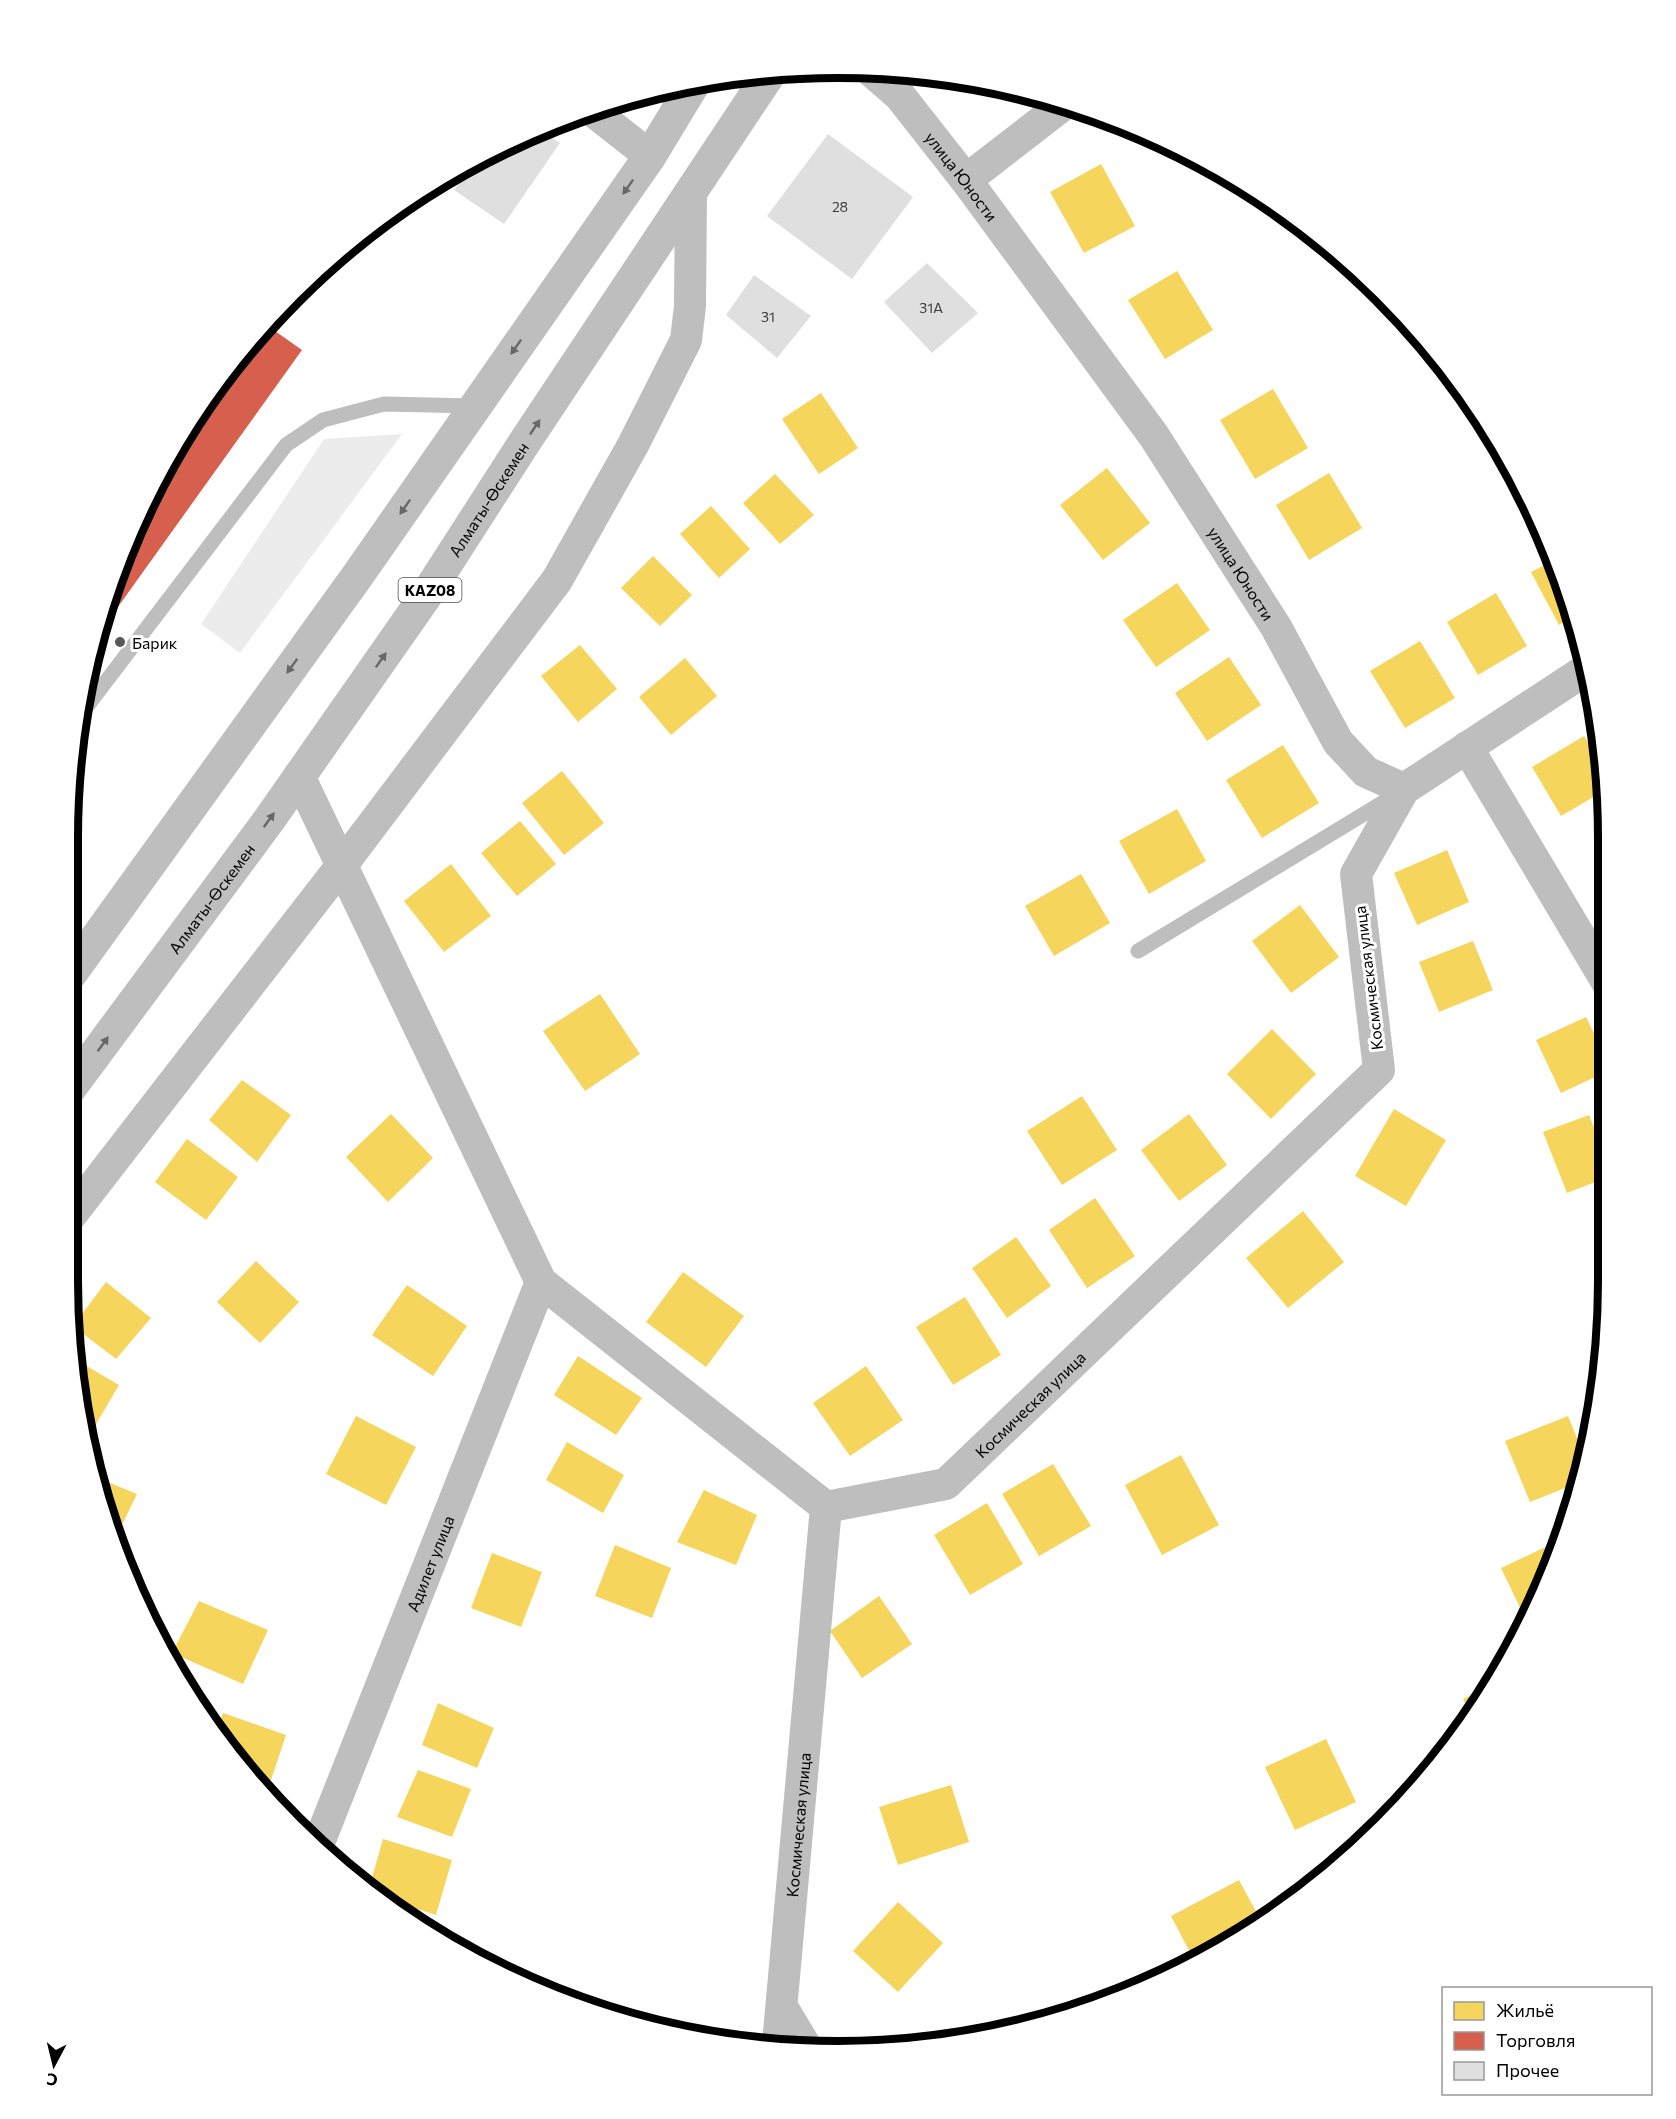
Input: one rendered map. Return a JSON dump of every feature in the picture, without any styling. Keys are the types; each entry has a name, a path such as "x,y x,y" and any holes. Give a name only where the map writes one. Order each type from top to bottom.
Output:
{"main road":[{"name":"Алматы-Өскемен","path":"78,1077 299,776 427,594 524,443 764,82"},
{"path":"78,963 358,575 650,156 688,93"}],"street":[{"name":"улица Юности","path":"881,80 900,96 966,180 1154,436 1276,627 1338,742 1366,772 1404,789"},
{"path":"966,180 1056,110"},
{"path":"600,116 650,156"},
{"path":"78,1205 342,865 556,580 633,445 686,340 690,306 691,193"},
{"path":"1404,789 1579,674"},
{"path":"1467,747 1598,965"},
{"path":"299,776 541,1282 825,1507"},
{"name":"Космическая улица","path":"779,2038 825,1507 946,1484 1379,1070 1356,874 1404,789"},
{"name":"Адилет улица","path":"321,1837 541,1282"},
{"path":"782,2007 802,2040"}],"lane":[{"path":"91,701 286,445 323,420 384,404 474,406"},
{"path":"1138,951 1404,789"}],"shaded area":[{"path":"402,434 240,653 201,624 324,439"}],"building: Жильё":[{"path":"1101,164 1135,226 1084,253 1050,192"},
{"path":"1177,271 1213,330 1165,359 1128,300"},
{"path":"1273,389 1308,448 1255,479 1220,420"},
{"path":"821,393 858,448 819,474 782,419"},
{"path":"1107,468 1150,523 1103,560 1060,505"},
{"path":"1329,473 1362,528 1309,560 1276,505"},
{"path":"775,474 814,515 780,544 743,503"},
{"path":"711,506 750,549 719,578 680,534"},
{"path":"653,556 692,595 660,626 621,588"},
{"path":"1546,564 1566,621 1559,625 1531,572"},
{"path":"1177,583 1210,630 1156,667 1123,620"},
{"path":"1496,593 1527,646 1478,675 1447,622"},
{"path":"1420,641 1455,698 1405,728 1370,671"},
{"path":"580,645 617,689 578,722 541,676"},
{"path":"1229,657 1261,705 1207,741 1175,693"},
{"path":"685,658 717,696 671,735 639,697"},
{"path":"1584,736 1592,748 1596,795 1561,816 1532,767"},
{"path":"1283,745 1319,803 1262,838 1226,780"},
{"path":"562,771 604,823 564,855 522,803"},
{"path":"1177,809 1206,861 1149,894 1119,841"},
{"path":"520,821 556,864 517,896 481,853"},
{"path":"1447,850 1469,902 1417,925 1394,873"},
{"path":"451,864 491,916 444,952 404,901"},
{"path":"1081,874 1110,923 1054,956 1025,906"},
{"path":"1300,905 1339,957 1291,993 1252,941"},
{"path":"1473,941 1493,990 1439,1012 1419,962"},
{"path":"600,994 640,1054 585,1091 543,1031"},
{"path":"1586,1017 1598,1042 1598,1076 1561,1093 1536,1040"},
{"path":"1272,1029 1316,1074 1271,1119 1227,1074"},
{"path":"242,1080 291,1115 257,1162 209,1120"},
{"path":"1082,1096 1117,1150 1062,1185 1027,1131"},
{"path":"1394,1109 1446,1140 1406,1206 1355,1176"},
{"path":"391,1114 433,1158 388,1202 346,1157"},
{"path":"1189,1114 1227,1165 1179,1201 1141,1150"},
{"path":"1589,1115 1598,1138 1598,1181 1567,1193 1543,1132"},
{"path":"187,1139 238,1177 206,1220 155,1182"},
{"path":"1095,1198 1135,1256 1087,1288 1049,1230"},
{"path":"1303,1211 1344,1262 1288,1308 1246,1258"},
{"path":"1016,1237 1051,1286 1007,1318 972,1268"},
{"path":"256,1261 299,1302 260,1343 217,1302"},
{"path":"683,1272 744,1316 706,1367 646,1322"},
{"path":"106,1282 151,1318 116,1359 80,1331 79,1317"},
{"path":"407,1285 467,1326 433,1376 372,1335"},
{"path":"965,1297 1001,1355 953,1385 916,1327"},
{"path":"578,1356 642,1398 616,1435 554,1395"},
{"path":"83,1364 119,1385 93,1429"},
{"path":"866,1366 903,1420 850,1456 813,1403"},
{"path":"356,1416 416,1447 386,1505 326,1474"},
{"path":"1568,1416 1580,1444 1570,1486 1530,1502 1505,1441"},
{"path":"567,1442 624,1475 603,1513 546,1480"},
{"path":"1181,1455 1219,1525 1162,1555 1125,1485"},
{"path":"1053,1464 1091,1526 1039,1556 1002,1494"},
{"path":"105,1481 137,1494 120,1529"},
{"path":"704,1490 757,1515 736,1565 677,1542"},
{"path":"987,1503 1023,1564 970,1595 934,1535"},
{"path":"615,1545 671,1568 652,1618 595,1596"},
{"path":"1550,1545 1522,1612 1501,1568"},
{"path":"492,1553 542,1572 521,1627 471,1608"},
{"path":"879,1596 912,1644 862,1678 830,1631"},
{"path":"199,1601 268,1630 243,1684 177,1655 174,1650"},
{"path":"1476,1693 1467,1707 1463,1699"},
{"path":"438,1703 494,1728 477,1768 422,1745"},
{"path":"223,1713 286,1735 271,1780 263,1777 220,1723"},
{"path":"1326,1739 1356,1802 1295,1830 1265,1767"},
{"path":"418,1770 471,1789 452,1837 397,1817"},
{"path":"951,1785 969,1842 898,1865 879,1807"},
{"path":"383,1839 452,1860 436,1915 404,1905 371,1881"},
{"path":"1239,1880 1258,1915 1191,1954 1171,1916"},
{"path":"898,1902 943,1943 898,1992 853,1951"}],"building: Торговля":[{"path":"274,330 302,350 111,616 136,547 156,502 206,416 235,375"}],"building: Прочее":[{"path":"828,134 913,197 852,279 767,216"},
{"path":"547,136 560,143 504,224 454,190 463,177 502,156"},
{"path":"927,263 978,313 932,353 884,302"},
{"path":"754,275 811,316 777,358 726,315"}],"place":[{"name":"Барик","path":"120,642"}]}
